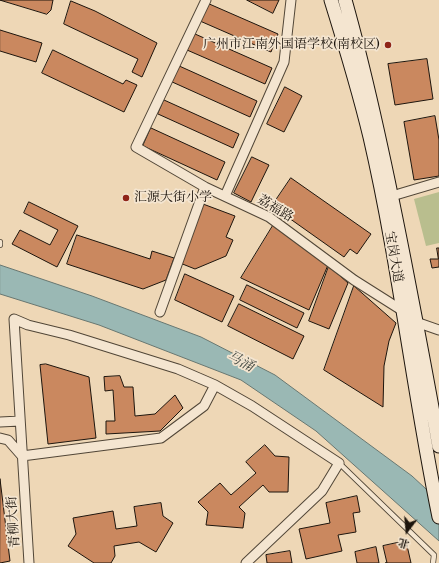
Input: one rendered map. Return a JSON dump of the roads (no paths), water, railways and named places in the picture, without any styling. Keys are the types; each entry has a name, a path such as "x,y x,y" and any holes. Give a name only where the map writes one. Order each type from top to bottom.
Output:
{"main road":[{"name":"宝岗大道","path":"331,0 370,136 403,311 429,468 439,517"},
{"name":"宝岗大道","path":"345,0 381,140 439,446"}],"street":[{"name":"荔福路","path":"206,0 136,147 205,187 269,217 354,280 403,311 416,322 439,330"},
{"path":"225,196 284,62 291,0"},
{"path":"392,196 439,182"},
{"path":"160,312 205,187"},
{"name":"青柳大街","path":"29,563 14,319 28,325 69,335 178,369 215,386"},
{"path":"0,438 8,440 22,456 161,438 204,406 215,386 252,406 339,462 322,491 246,563"},
{"path":"0,422 20,421"}],"lane":[{"path":"339,462 434,555 433,563"}],"water":[{"name":"马涌","path":"0,265 92,296 201,337 275,375 412,476 439,501 439,541 316,431 241,380 99,325 0,294"}],"place":[{"name":"广州市江南外国语学校(南校区)","path":"388,45"},
{"name":"汇源大街小学","path":"126,198"}]}
